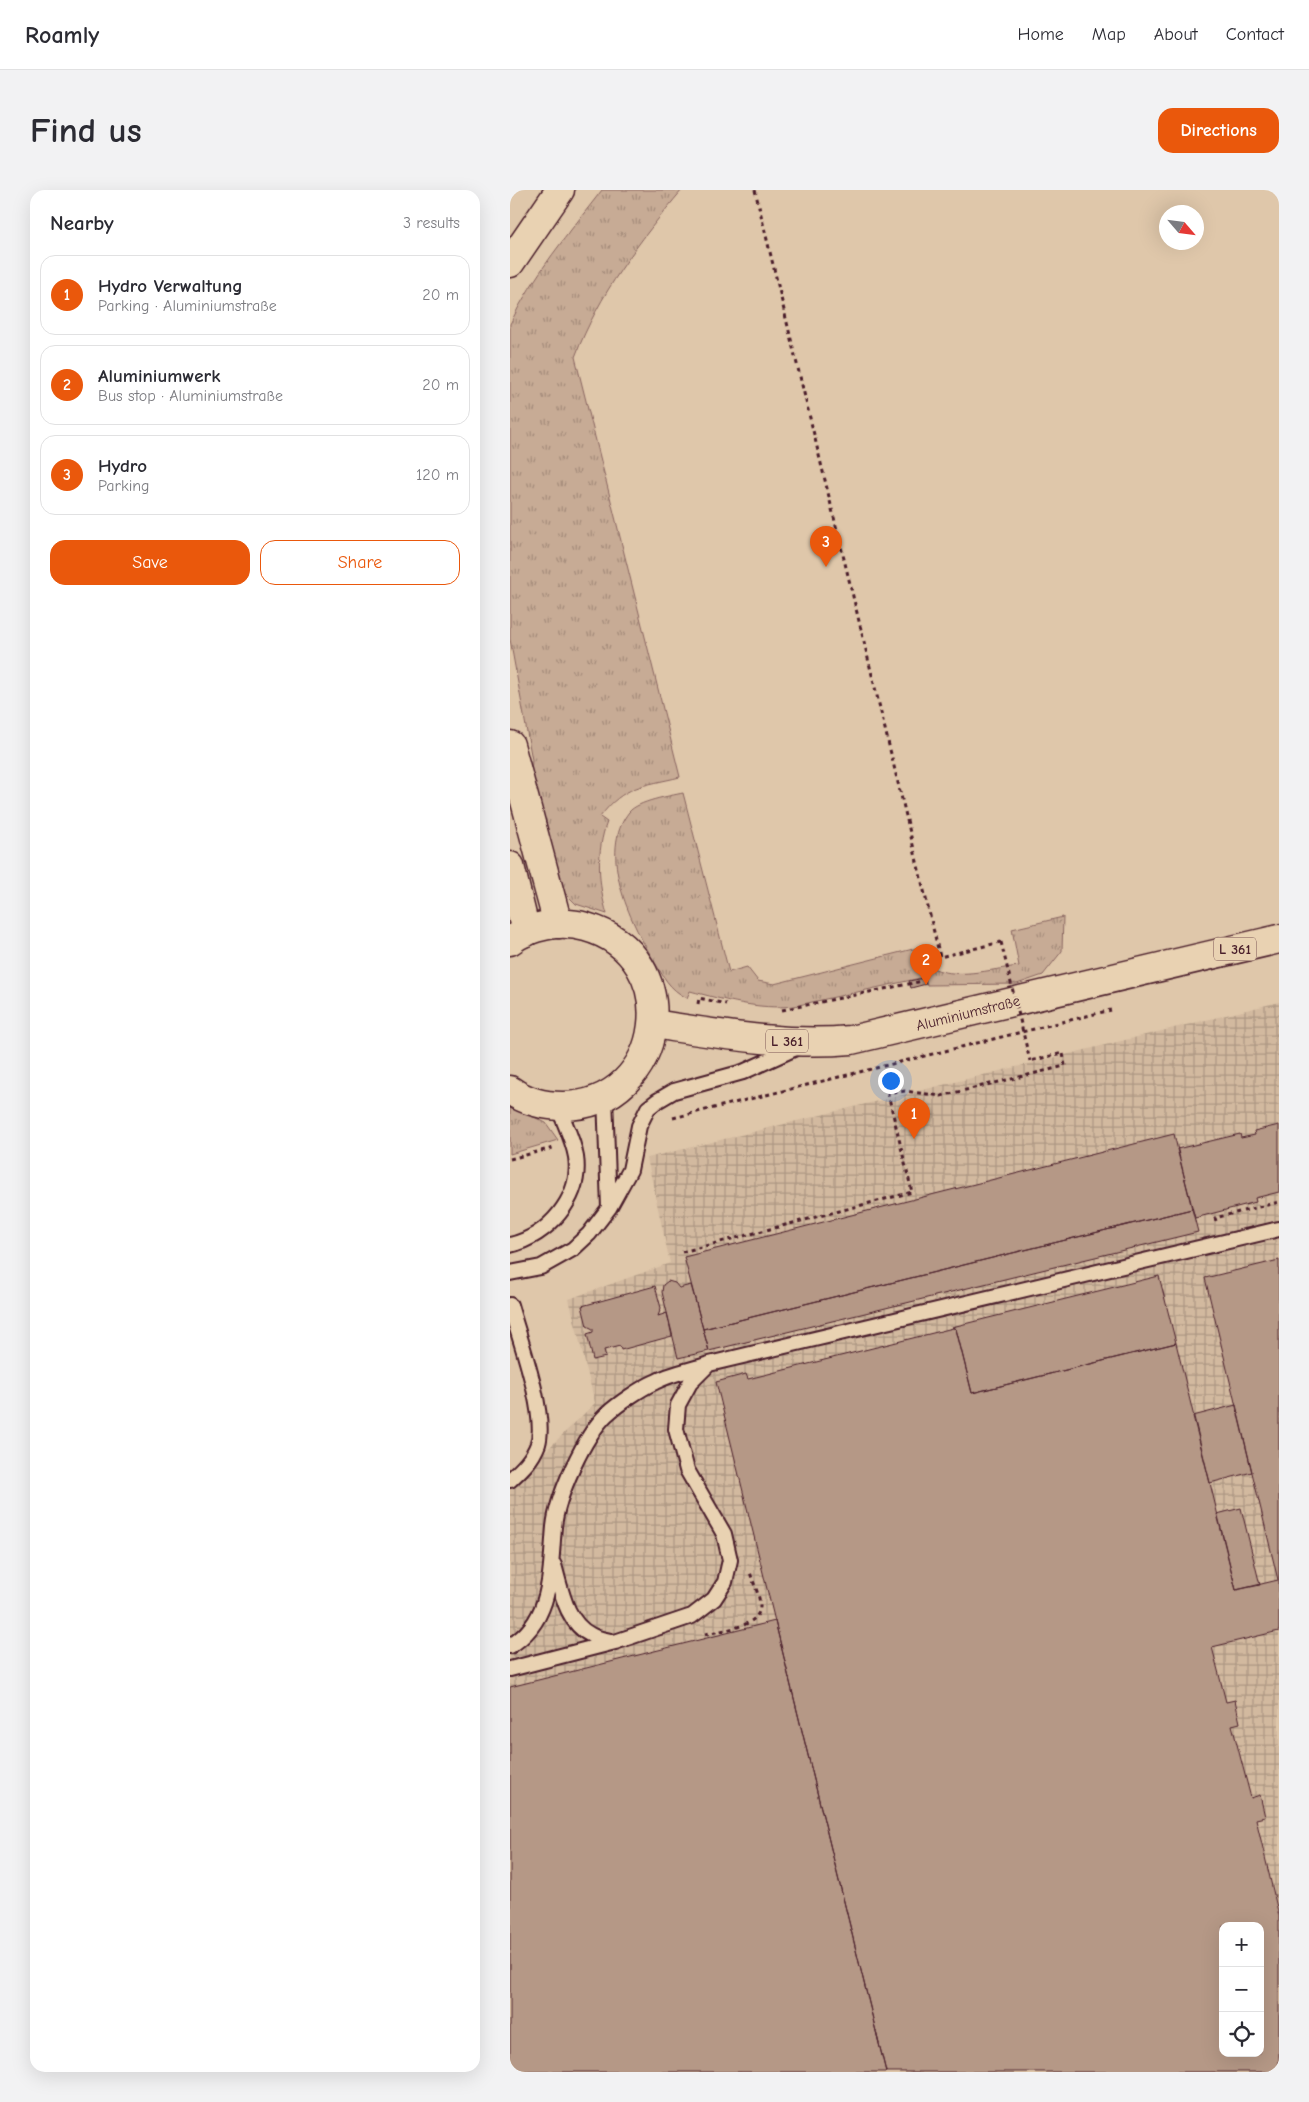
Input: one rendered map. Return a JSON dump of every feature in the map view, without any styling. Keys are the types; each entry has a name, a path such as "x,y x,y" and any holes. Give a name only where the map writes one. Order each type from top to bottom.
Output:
{"main road":[{"path":"510,263 560,190"},
{"path":"510,746 558,924"},
{"path":"510,866 518,937 558,924 582,926 614,940 634,958 648,982 654,1010 653,1024 646,1053 629,1078 605,1096 582,1104 558,1106 534,1102 510,1090"},
{"name":"Aluminiumstraße","path":"653,1024 774,1040 809,1042 869,1037 1279,939"}],"lane":[{"path":"510,1273 542,1267 573,1249 589,1234 609,1208 630,1170 638,1126 648,1108 664,1096 742,1072 809,1042"},
{"path":"605,1096 609,1208"},
{"path":"510,1245 530,1238 544,1229 564,1207 575,1181 576,1165 572,1142 558,1106"},
{"path":"510,1646 520,1640 534,1626 545,1600 553,1562 554,1526 560,1497 587,1443 607,1415 655,1382 709,1364 1279,1229"},
{"path":"510,1305 537,1404 540,1427 538,1442 532,1457 510,1480"},
{"path":"510,1669 615,1642 692,1616 714,1599 725,1582 730,1560 724,1534 687,1470 676,1429 678,1405 690,1383 709,1364"},
{"path":"553,1562 567,1609 578,1626 591,1635 615,1642"}],"path":[{"path":"682,1252 912,1192 888,1094 905,1091 929,1096 940,1096 1065,1066 1062,1053 1030,1061 1001,942 940,956 755,190"},
{"path":"638,1126 1118,1008"},
{"path":"510,1159 572,1142"},
{"path":"1221,1242 1215,1218 1279,1202"},
{"path":"698,1636 745,1624 757,1614 759,1601 747,1564"}],"shaded area":[{"path":"1279,1002 1279,2072 510,2072 510,1486 595,1403 569,1299 670,1263 647,1158"}],"green space":[{"path":"602,190 682,190 621,269 596,311 575,357 680,777 635,788 617,799 600,817 607,822 601,845 600,880 607,914 576,904 560,888 530,788 532,760 510,639 510,324 529,288 564,238"},
{"path":"683,793 729,972 747,967 758,981 774,984 925,946 929,966 950,973 973,973 1019,966 1012,929 1063,917 1062,951 1043,975 1017,984 927,985 925,977 794,1006 781,1007 742,1003 690,991 687,998 667,981 644,944 627,907 620,887 616,866 616,847 620,828 629,812 639,805"},
{"path":"510,1105 546,1123 558,1140 510,1154"}],"building":[{"path":"924,978 926,984 911,988 909,981"},
{"path":"1279,1125 1279,1192 1255,1198 1256,1202 1195,1218 1177,1149 1240,1134 1241,1138 1255,1135 1254,1131"},
{"path":"1174,1134 1192,1209 703,1329 684,1257"},
{"path":"1192,1209 1198,1232 709,1351 703,1329"},
{"path":"1279,1260 1279,1631 1212,1647 1226,1702 1235,1700 1240,1723 1232,1725 1251,1798 1260,1795 1265,1817 1256,1819 1279,1916 1279,2072 886,2072 716,1382 746,1374 748,1379 953,1328 956,1329 972,1393 1176,1343 1236,1590 1278,1580 1205,1278"},
{"path":"1159,1276 1176,1343 972,1393 956,1329 952,1327"},
{"path":"668,1281 675,1283 679,1288 691,1285 709,1351 678,1358 662,1292 663,1285"},
{"path":"655,1286 661,1308 658,1316 667,1313 672,1336 621,1350 620,1346 604,1350 606,1357 593,1360 587,1334 593,1332 593,1329 587,1326 582,1306"},
{"path":"1236,1405 1252,1472 1210,1483 1193,1416"},
{"path":"1241,1508 1260,1585 1236,1590 1217,1514"},
{"path":"775,1621 886,2072 510,2072 510,1687"}],"place":[{"name":"Hydro","path":"826,567"},
{"name":"Aluminiumwerk","path":"926,985"},
{"name":"Hydro Verwaltung","path":"914,1139"}]}
